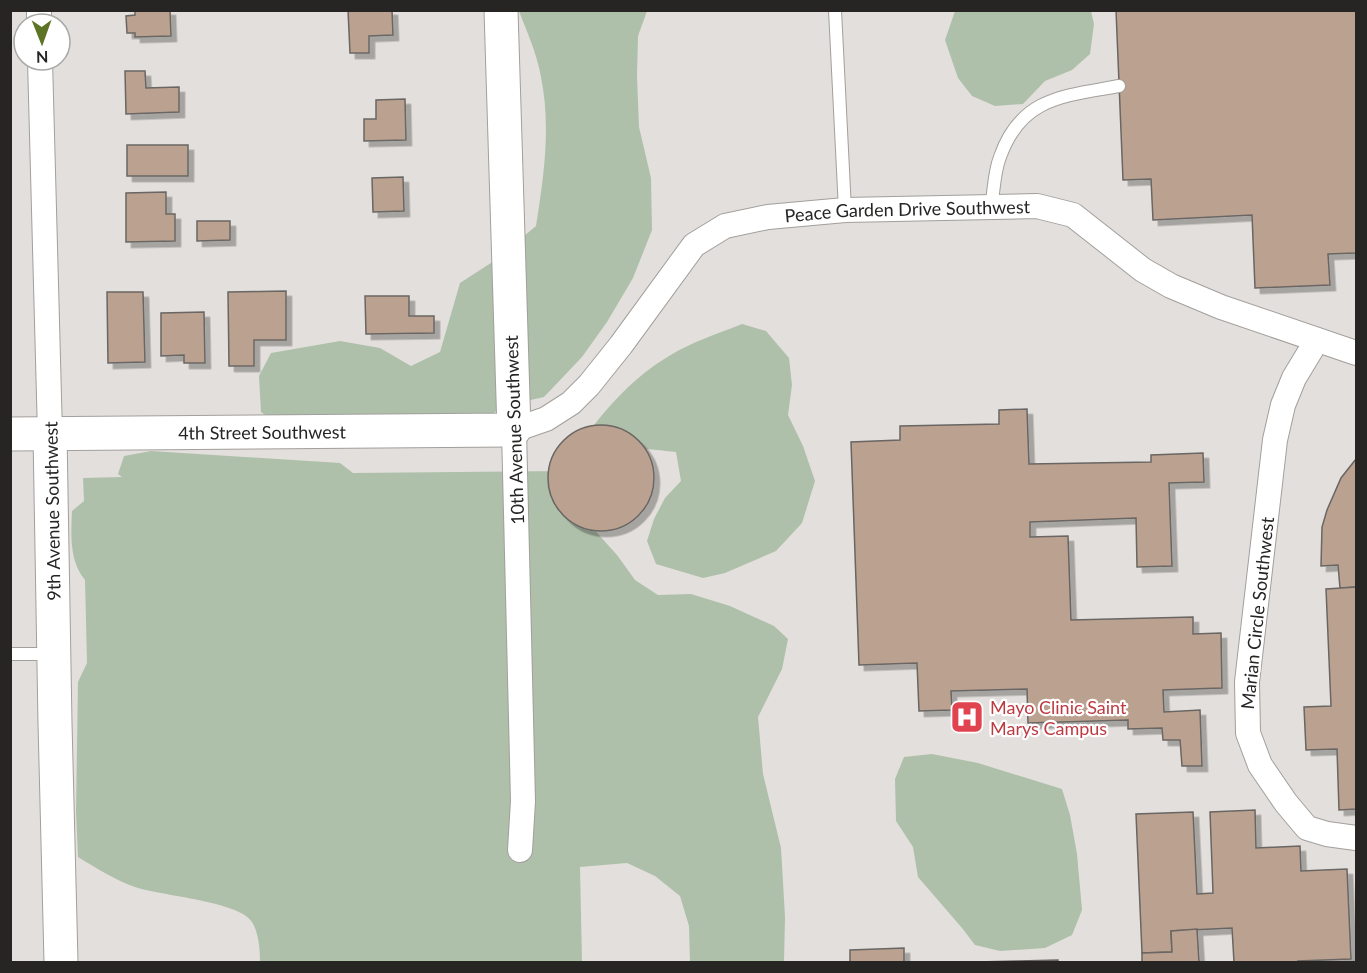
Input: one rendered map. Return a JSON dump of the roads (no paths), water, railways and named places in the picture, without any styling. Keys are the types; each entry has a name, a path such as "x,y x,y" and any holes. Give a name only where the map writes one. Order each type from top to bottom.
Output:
{"street":[{"name":"10th Avenue Southwest","path":"501,10 523,801 520,850"},
{"name":"9th Avenue Southwest","path":"40,72 61,963"},
{"name":"Peace Garden Drive Southwest","path":"514,430 546,419 570,404 590,385 694,245 725,226 768,217 844,210 1037,206 1073,215 1143,270 1171,286 1221,307 1356,353"},
{"name":"Marian Circle Southwest","path":"1317,340 1294,378 1283,405 1275,440 1247,682 1247,724 1248,734 1260,765 1286,803 1307,828 1327,834 1356,838"},
{"name":"4th Street Southwest","path":"10,434 514,430"}],"lane":[{"path":"835,10 844,210"},
{"path":"991,207 999,158 1022,117 1046,102 1068,95 1119,86"},
{"path":"10,654 54,654"}],"place":[{"name":"Mayo Clinic Saint Marys Campus","path":"967,717"}]}
